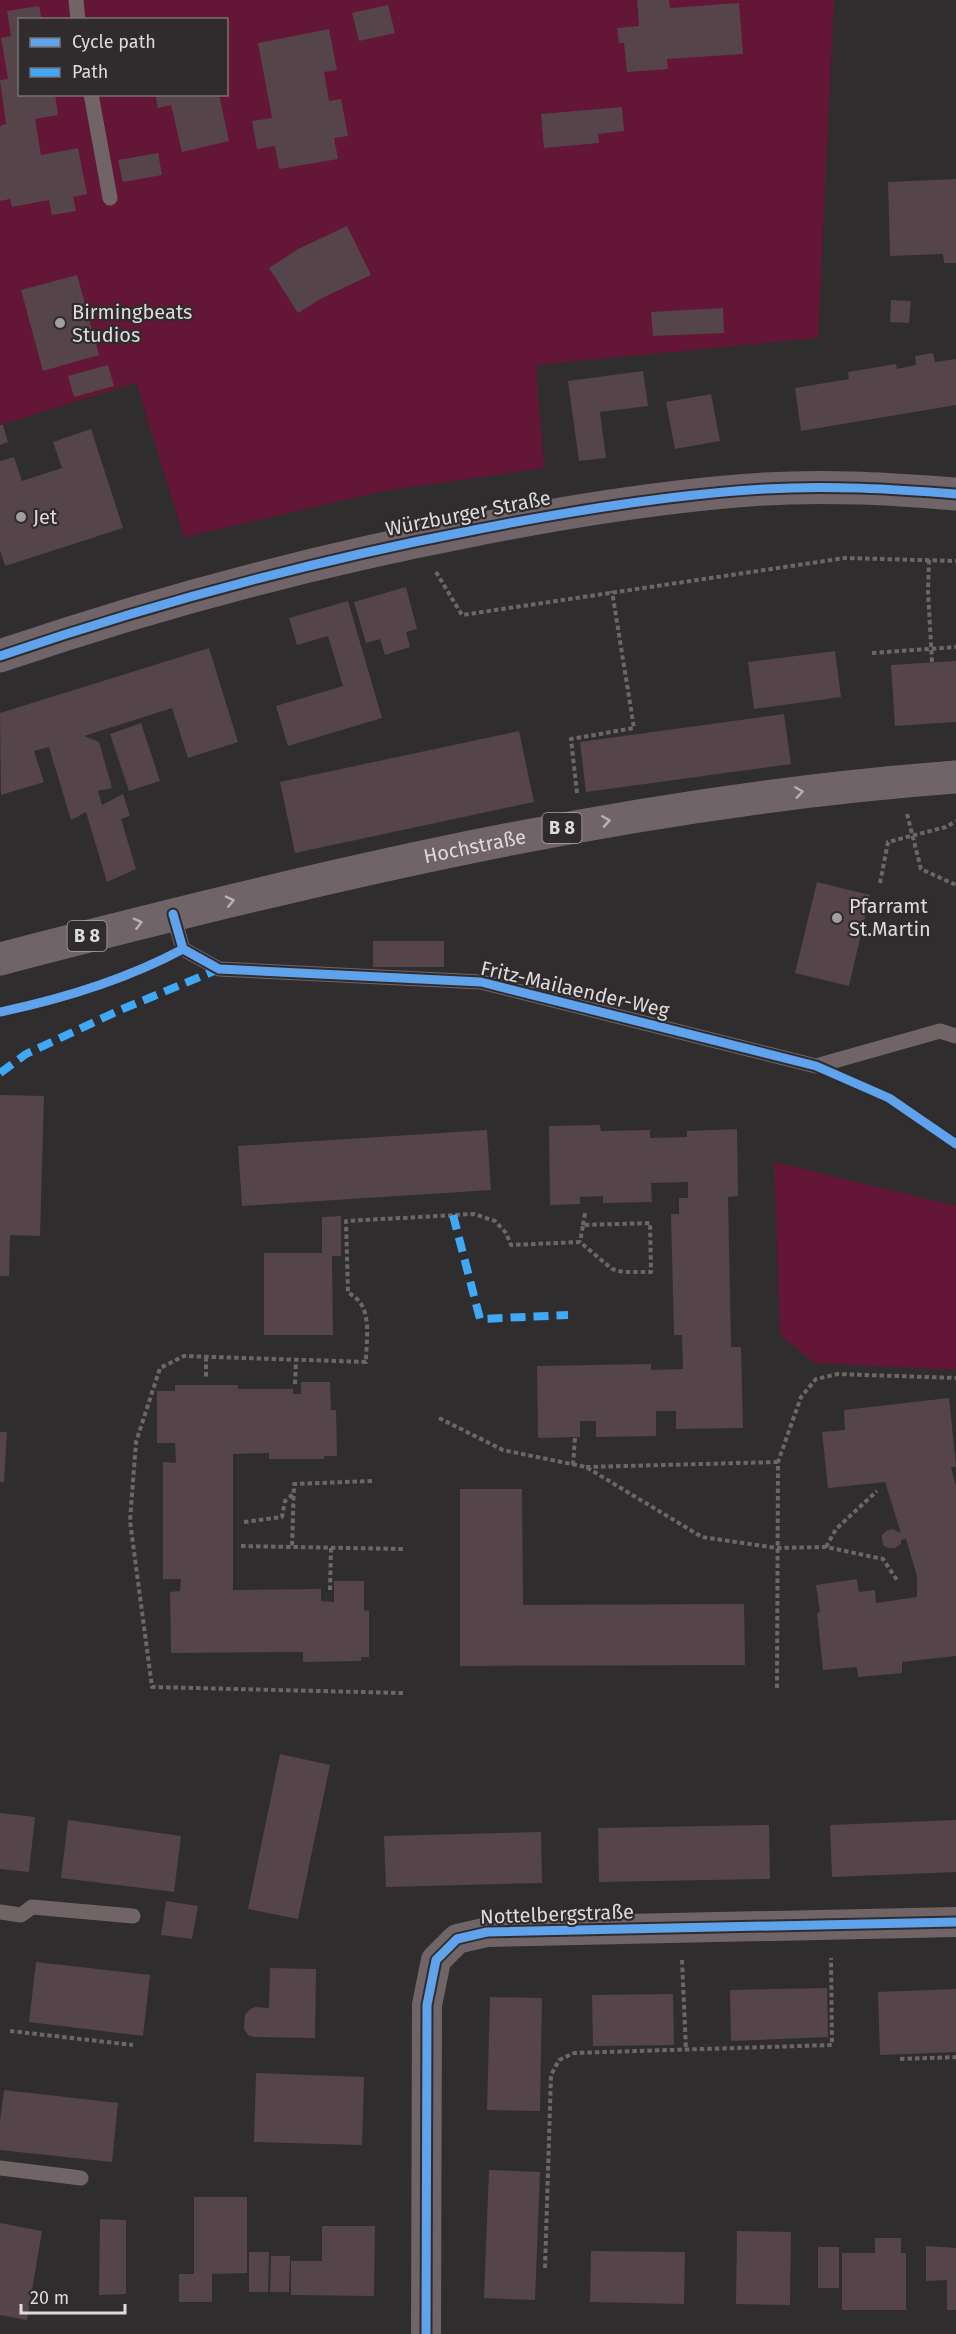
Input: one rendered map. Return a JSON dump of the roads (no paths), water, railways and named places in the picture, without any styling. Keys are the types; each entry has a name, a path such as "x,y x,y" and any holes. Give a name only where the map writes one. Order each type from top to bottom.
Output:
{"main road":[{"name":"Würzburger Straße","path":"0,656 58,636 338,557 575,511 662,498 767,489 893,489 956,494"},
{"name":"Hochstraße","path":"0,959 173,914 440,852 580,825 817,789 956,777"}],"street":[{"name":"Nottelbergstraße","path":"426,2334 427,2005 436,1960 457,1939 487,1932 956,1922"}],"lane":[{"path":"76,0 78,18"},
{"path":"91,96 110,198"},
{"name":"Fritz-Mailaender-Weg","path":"173,914 183,949 219,969 481,982 816,1066 940,1031 956,1036"},
{"path":"0,1912 21,1915 32,1907 134,1916"},
{"path":"0,2168 81,2178"}],"place":[{"name":"Birmingbeats Studios","path":"60,323"},
{"name":"Jet","path":"21,517"},
{"name":"Pfarramt St.Martin","path":"837,918"}]}
